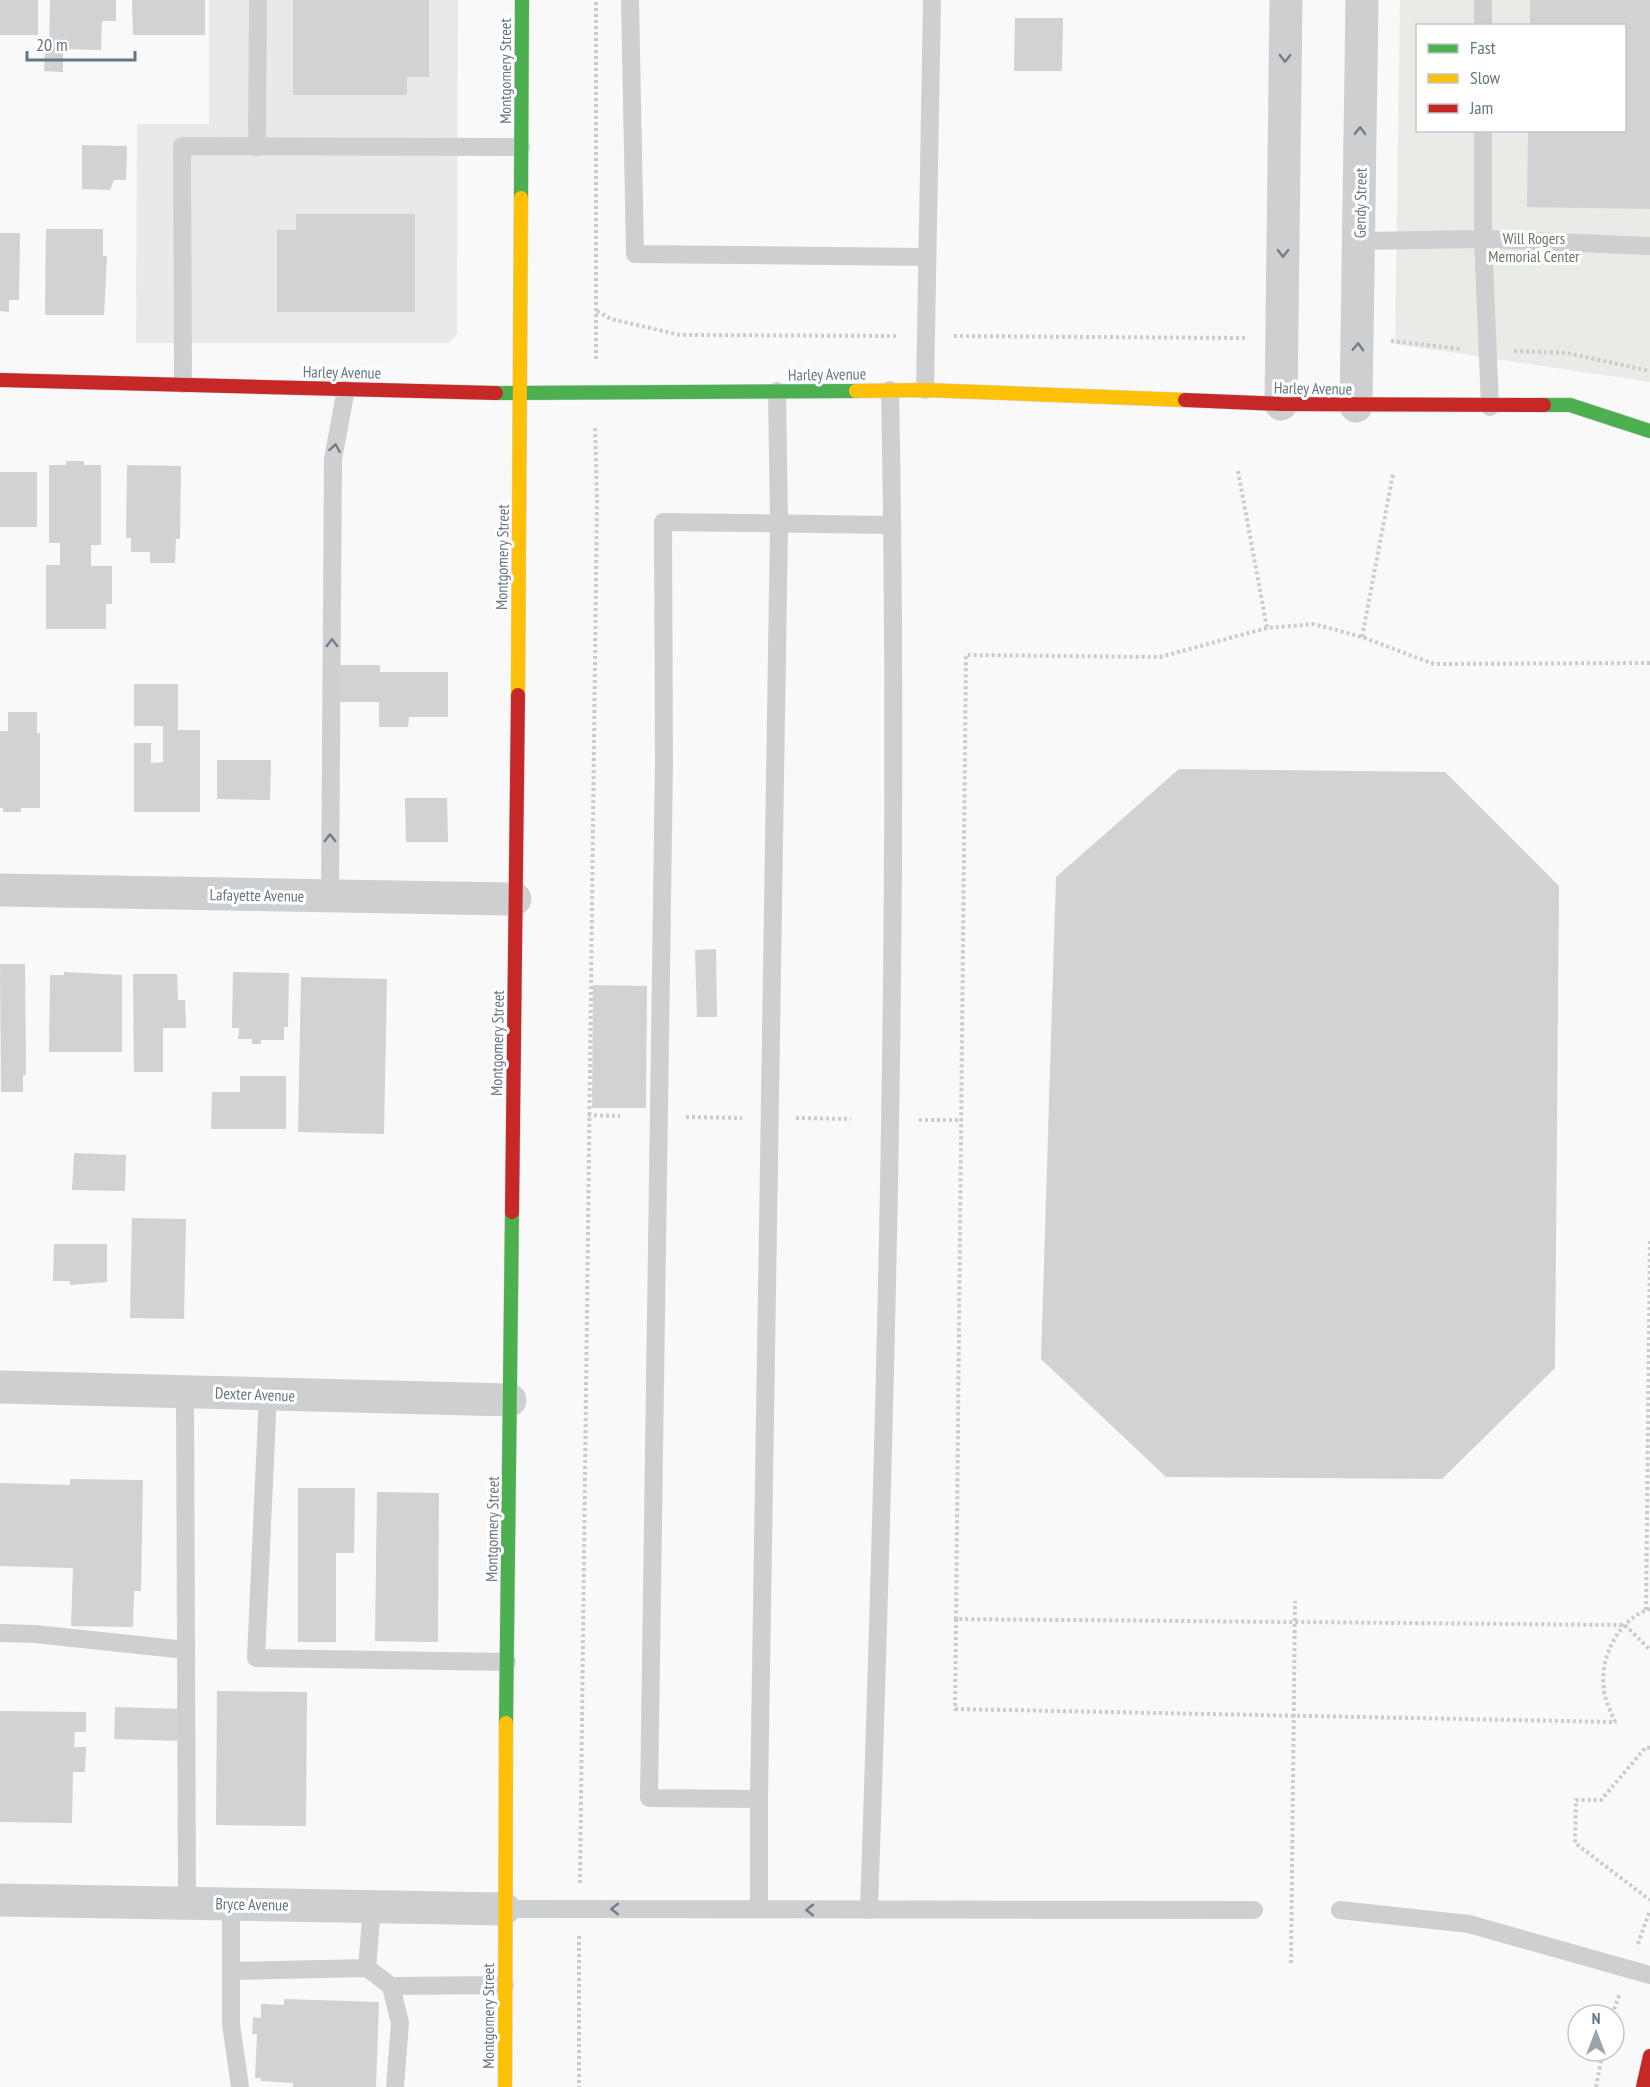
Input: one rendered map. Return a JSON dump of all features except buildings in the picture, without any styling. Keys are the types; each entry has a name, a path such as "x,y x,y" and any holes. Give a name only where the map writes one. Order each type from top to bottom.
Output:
{"main road":[{"name":"Montgomery Street","path":"505,2087 504,1909 522,0"},
{"name":"Harley Avenue","path":"0,380 520,394 925,390 1356,406 1570,405 1650,431"},
{"path":"1643,2087 1650,2056"}],"street":[{"path":"1281,404 1286,0"},
{"name":"Gendy Street","path":"1356,406 1362,0"},
{"name":"Lafayette Avenue","path":"0,890 515,899"},
{"name":"Dexter Avenue","path":"0,1387 510,1400"},
{"name":"Bryce Avenue","path":"0,1900 504,1909"}],"lane":[{"path":"257,147 258,0"},
{"path":"630,0 635,254 927,257"},
{"path":"925,390 932,0"},
{"path":"1483,0 1483,24"},
{"path":"1483,132 1483,239 1490,407"},
{"path":"183,384 182,146 521,147"},
{"path":"1359,241 1483,239 1650,246"},
{"path":"330,896 333,459 346,389"},
{"path":"869,1910 888,1191 892,525 890,390"},
{"path":"759,1909 779,524 777,391"},
{"path":"759,1799 649,1798 664,763 663,522 892,525"},
{"path":"184,1392 187,1903"},
{"path":"268,1394 256,1658 507,1662"},
{"path":"0,1633 35,1634 186,1650"},
{"path":"231,1904 231,2024 240,2087"},
{"path":"367,1968 372,1907"},
{"path":"504,1909 1254,1910"},
{"path":"1340,1910 1469,1924 1650,1975"},
{"path":"231,1971 367,1968 391,1986 505,1985"},
{"path":"391,1986 400,2023 395,2087"}],"path":[{"path":"579,2087 579,1909 597,500 596,0"},
{"path":"597,311 611,320 680,334 1282,339"},
{"path":"1358,340 1395,340 1437,348 1567,353 1650,370"},
{"path":"1238,471 1267,628"},
{"path":"1362,637 1393,474"},
{"path":"1650,663 1434,664 1362,637 1314,624 1267,628 1160,657 966,655 955,1709 1615,1722 1604,1691 1604,1668 1611,1645 1625,1626 1648,1609 1650,1238"},
{"path":"588,1116 620,1116"},
{"path":"680,1117 751,1118"},
{"path":"795,1119 851,1119"},
{"path":"915,1120 962,1120"},
{"path":"1291,1963 1295,1601"},
{"path":"957,1619 1625,1626 1650,1650"},
{"path":"1650,1748 1646,1746 1601,1800 1576,1800 1575,1843 1650,1900"},
{"path":"1596,2087 1601,2063"}],"shaded area":[{"path":"209,0 458,0 457,334 449,343 136,343 137,124 209,124"}],"green space":[{"name":"Will Rogers Memorial Center","path":"1400,0 1650,0 1650,382 1395,344"}],"traffic: fast":[{"path":"521,198 522,0"},
{"path":"496,393 856,391"},
{"path":"1544,405 1570,405 1650,431"},
{"path":"506,1723 512,1212"}],"traffic: slow":[{"path":"518,695 521,198"},
{"path":"856,391 925,390 1185,400"},
{"path":"505,2087 506,1723"}],"traffic: jam":[{"path":"0,380 496,393"},
{"path":"1185,400 1281,404 1544,405"},
{"path":"512,1212 518,695"},
{"path":"1643,2087 1650,2056"}]}
